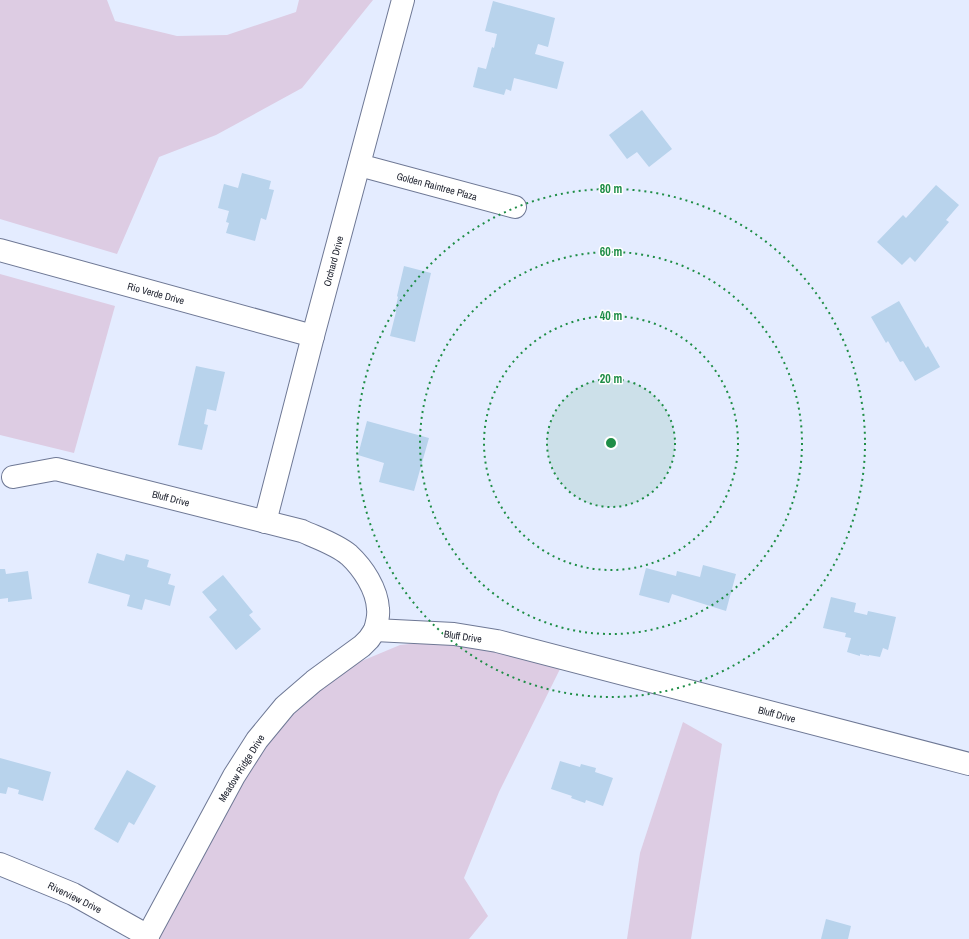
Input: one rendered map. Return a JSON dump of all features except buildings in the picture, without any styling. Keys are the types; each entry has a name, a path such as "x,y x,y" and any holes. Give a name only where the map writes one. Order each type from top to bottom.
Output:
{"street":[{"name":"Orchard Drive","path":"265,522 403,0"},
{"name":"Golden Raintree Plaza","path":"359,165 516,207"},
{"name":"Rio Verde Drive","path":"0,250 313,336"},
{"name":"Bluff Drive","path":"13,476 56,469 302,532 329,543 348,555 363,571 374,590 378,608 378,619 375,630 454,634 497,641 969,764"},
{"name":"Meadow Ridge Drive","path":"147,938 234,776 256,740 284,706 314,681 362,646 375,630"},
{"name":"Riverview Drive","path":"0,864 73,894 147,938"}],"shaded area":[{"path":"0,0 107,0 115,21 177,36 227,35 296,12 299,0 373,0 302,88 216,135 159,157 117,254 0,219"},
{"path":"0,274 115,306 74,453 0,435"},
{"path":"419,643 453,643 497,650 561,667 499,792 464,878 488,916 469,939 158,939 244,780 269,743 297,710 321,689 357,663 400,645"},
{"path":"683,722 722,744 691,939 627,939 640,853"}]}
